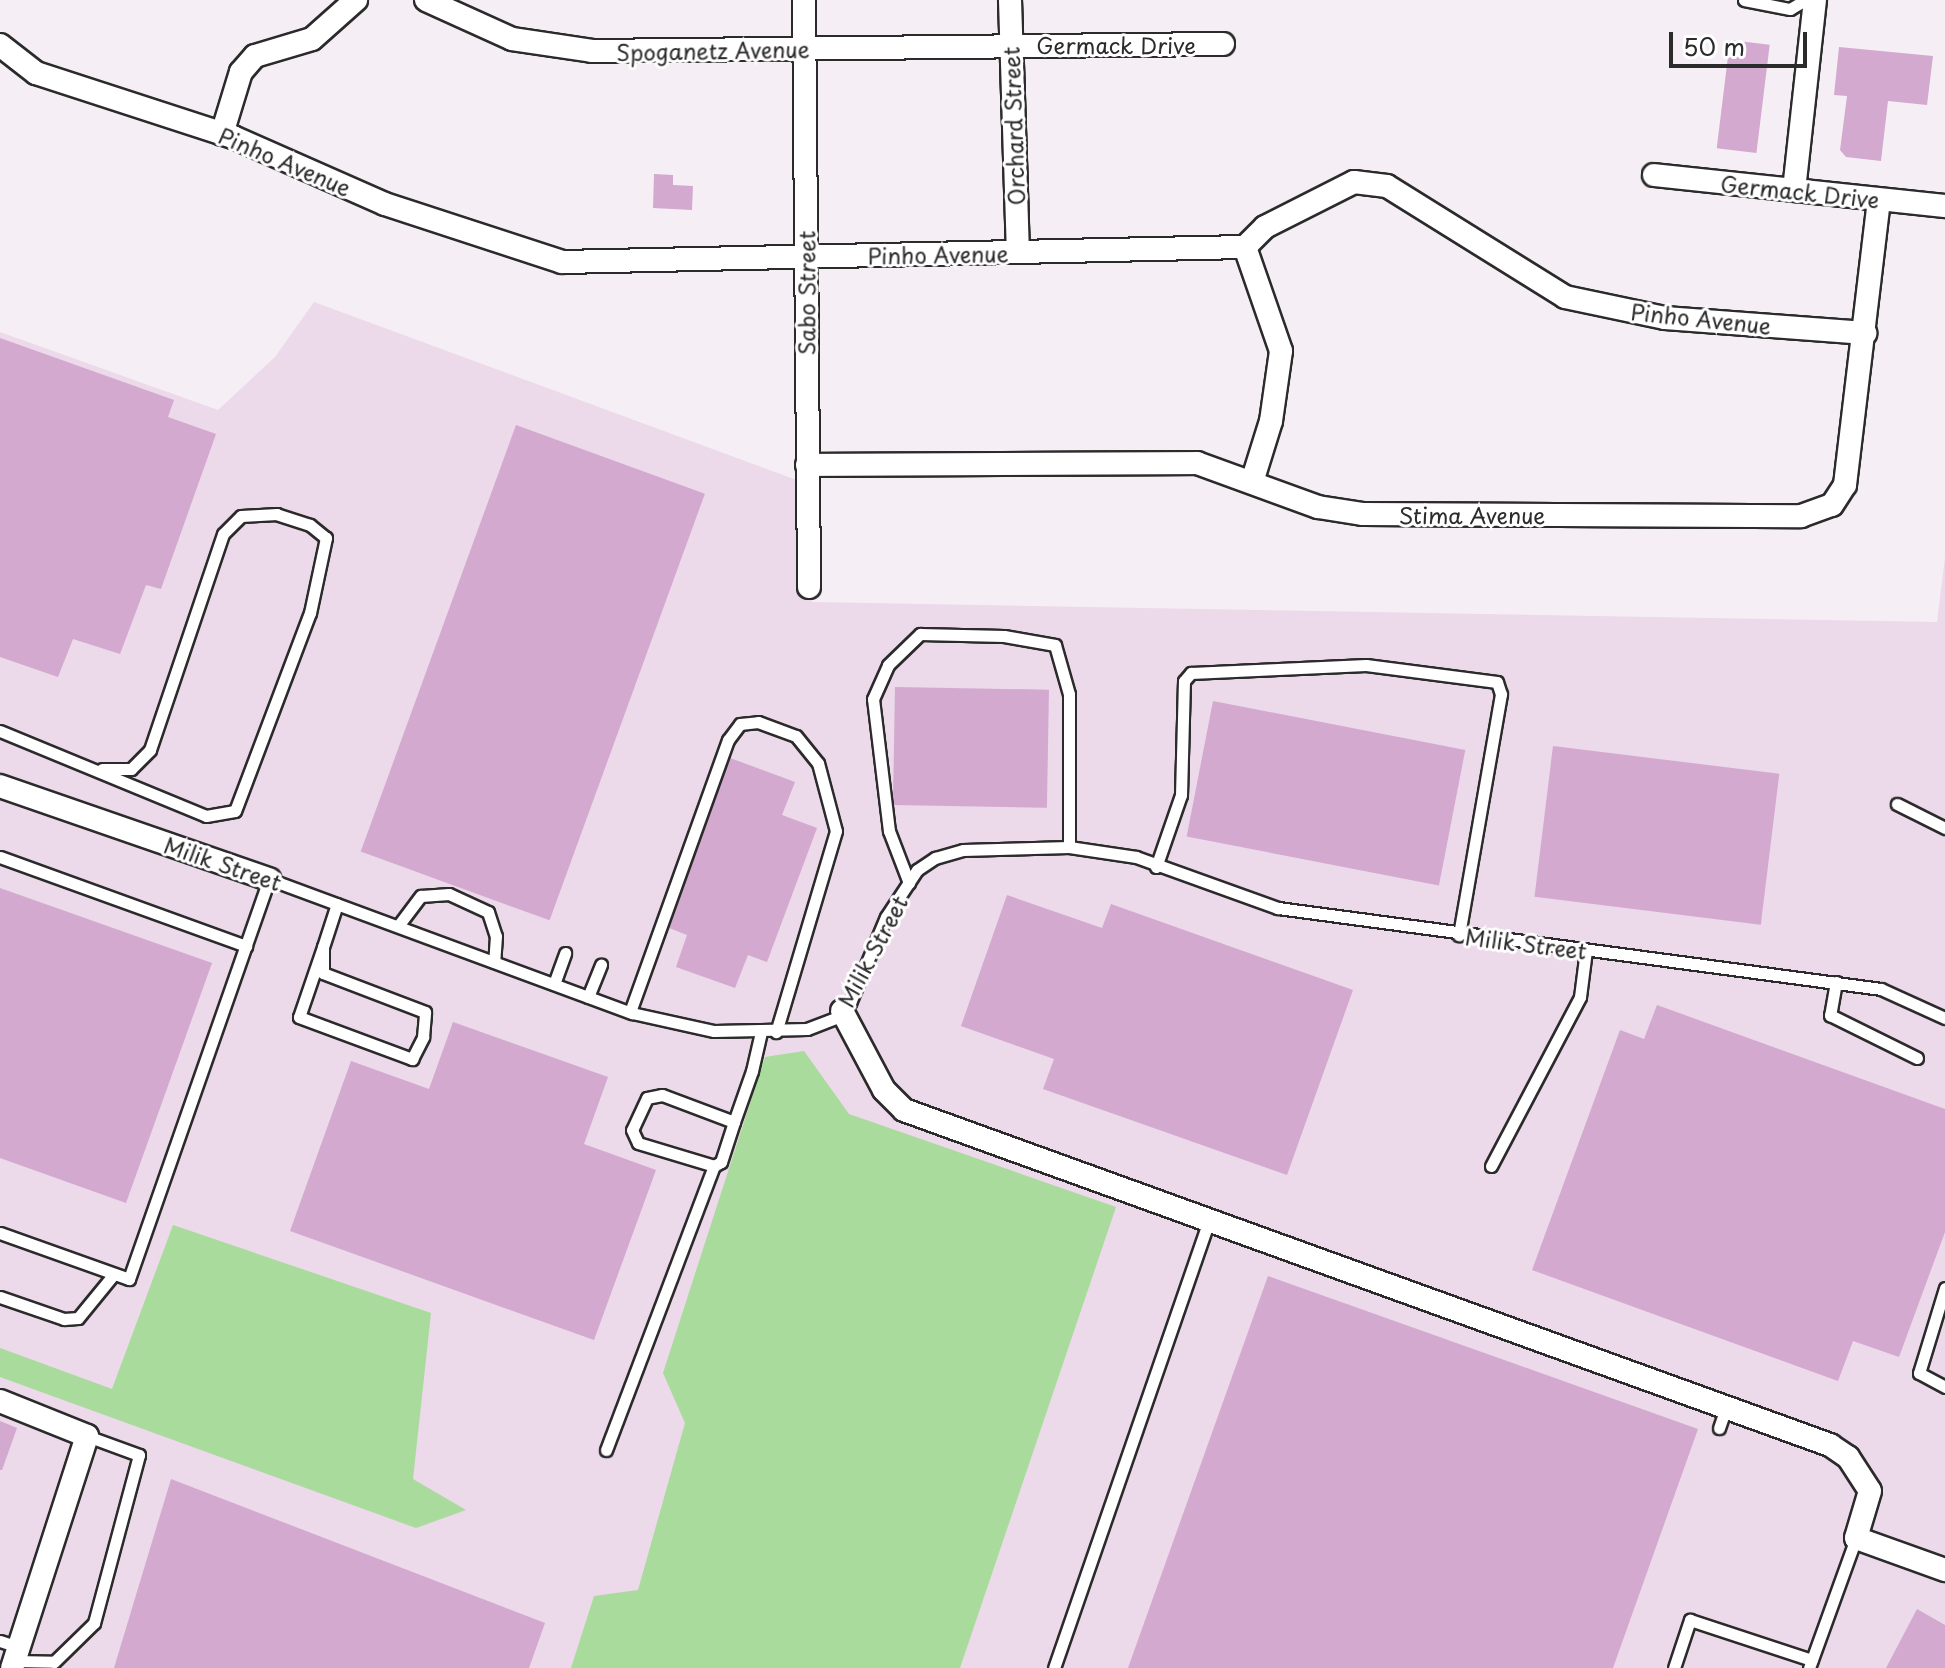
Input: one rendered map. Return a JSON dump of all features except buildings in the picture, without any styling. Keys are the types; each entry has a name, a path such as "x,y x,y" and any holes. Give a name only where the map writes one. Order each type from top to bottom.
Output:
{"street":[{"path":"222,134 241,72 255,56 312,39 356,0"},
{"name":"Spoganetz Avenue","path":"426,0 512,39 592,51 1010,46"},
{"name":"Sabo Street","path":"804,0 809,587"},
{"name":"Orchard Street","path":"1010,0 1018,252"},
{"path":"1794,190 1815,0"},
{"name":"Germack Drive","path":"1010,46 1223,44"},
{"name":"Pinho Avenue","path":"0,45 36,73 222,134 385,204 549,259 805,257 1245,247 1265,227 1335,187 1354,182 1387,186 1565,297 1665,318 1865,333"},
{"name":"Germack Drive","path":"1654,175 1945,206"},
{"name":"Stima Avenue","path":"807,465 1197,463 1318,507 1363,514 1801,516 1832,505 1845,485 1879,200"},
{"path":"1245,247 1281,351 1271,421 1252,482"},
{"name":"Milik Street","path":"0,786 269,879"},
{"path":"842,1011 884,1090 904,1110 1209,1219 1722,1418 1830,1445 1848,1457 1870,1491 1856,1538 1945,1570"},
{"path":"0,1401 87,1436 12,1654"}],"lane":[{"path":"1744,0 1790,9 1805,0"},
{"path":"0,731 102,769 206,816 235,811 310,613 326,538 310,525 277,514 241,516 223,534 150,750 131,769 102,769"},
{"path":"909,883 889,831 873,699 888,665 920,634 1004,636 1055,645 1069,694 1069,847"},
{"path":"1156,867 1181,795 1184,681 1191,673 1366,665 1497,682 1501,694 1459,935"},
{"path":"630,1012 728,740 740,724 758,722 796,736 818,763 836,831 776,1032"},
{"path":"1897,804 1945,828"},
{"name":"Milik Street","path":"269,879 630,1012 673,1025 761,1033 813,1028 842,1011 909,883 935,858 963,850 1069,847 1105,850 1278,908 1459,935 1881,989 1945,1018"},
{"path":"0,857 246,946"},
{"path":"0,1233 129,1279 269,879"},
{"path":"398,926 421,896 449,894 488,912 496,936 494,962"},
{"path":"323,947 323,973 425,1012 423,1037 412,1059 299,1017 337,904"},
{"path":"1491,1166 1580,997 1586,950"},
{"path":"554,984 565,953"},
{"path":"588,997 601,964"},
{"path":"1836,982 1830,1015 1917,1058"},
{"path":"606,1450 714,1166 734,1122 761,1033"},
{"path":"714,1166 638,1143 632,1130 637,1113 647,1098 662,1095 734,1122"},
{"path":"1054,1668 1209,1219"},
{"path":"0,1297 64,1319 78,1318 114,1274"},
{"path":"1944,1383 1919,1373 1945,1288"},
{"path":"12,1654 54,1662 94,1623 139,1455 87,1436"},
{"path":"1674,1668 1690,1620 1810,1664 1856,1538"}],"shaded area":[{"path":"314,302 810,485 812,602 1937,622 1945,557 1945,1668 0,1668 0,332 218,410 275,357"}],"green space":[{"path":"804,1051 849,1114 1116,1207 960,1668 571,1668 594,1596 638,1590 685,1423 663,1373 765,1057"},
{"path":"173,1225 431,1313 413,1479 466,1510 416,1528 0,1377 0,1348 112,1389"}]}
